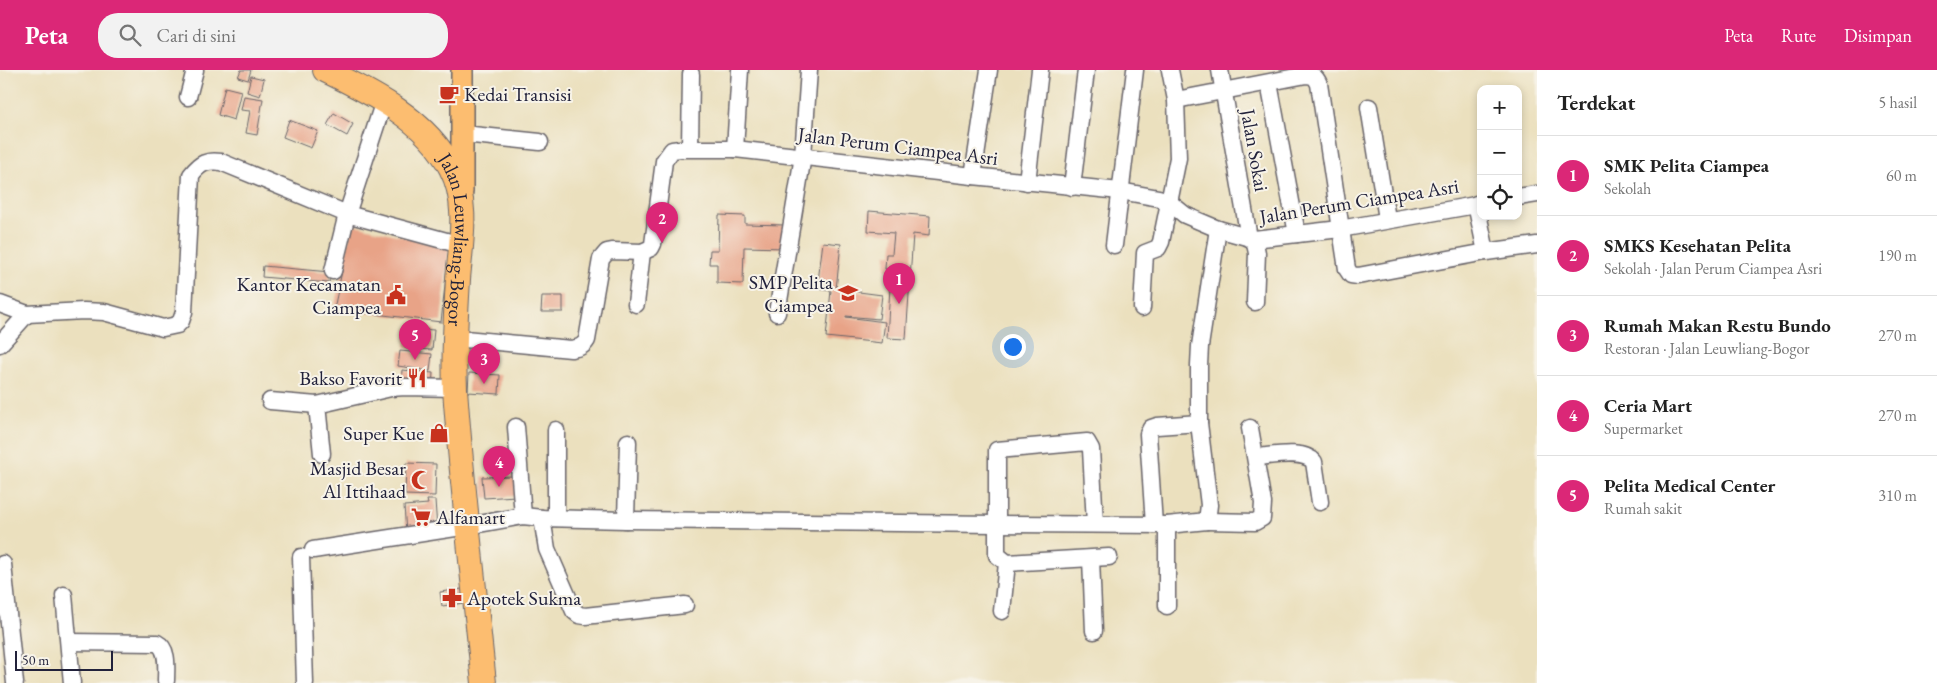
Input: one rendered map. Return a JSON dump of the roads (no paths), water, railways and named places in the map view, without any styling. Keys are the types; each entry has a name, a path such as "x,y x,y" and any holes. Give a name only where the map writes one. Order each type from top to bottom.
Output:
{"highway":[{"name":"Jalan Leuwliang-Bogor","path":"325,70 384,101 414,122 437,146 452,169 462,198 461,245 454,338 455,388 484,683"}],"main road":[{"path":"462,70 462,198"}],"street":[{"path":"188,98 195,70"},
{"path":"735,149 740,70"},
{"path":"777,313 803,156 809,70"},
{"path":"973,176 989,70"},
{"path":"1028,176 1040,70"},
{"path":"1072,187 1086,70"},
{"path":"1114,245 1135,70"},
{"path":"1142,308 1144,254 1160,245 1178,158 1176,100 1170,70"},
{"name":"Jalan Sokai","path":"1220,70 1252,239 1257,253 1255,302"},
{"path":"690,148 691,74"},
{"path":"1176,100 1312,75 1318,84 1340,229 1347,269 1351,275 1358,276 1486,252 1537,245"},
{"path":"1269,83 1297,234"},
{"path":"333,272 347,214 384,101"},
{"path":"1369,107 1387,220"},
{"path":"463,134 540,142"},
{"name":"Jalan Perum Ciampea Asri","path":"642,252 651,248 653,244 664,161 672,150 690,148 735,149 973,176 1028,176 1072,187 1120,190 1159,198 1170,203 1185,215 1218,229 1252,239 1340,229 1477,204"},
{"path":"0,304 27,314 84,311 104,312 162,328 177,325 181,321 184,312 192,175 196,168 203,163 211,161 221,162 347,214 461,245"},
{"path":"1522,196 1537,194"},
{"path":"1481,220 1486,252"},
{"path":"1207,521 1209,505 1199,424 1200,346 1218,229"},
{"path":"454,338 571,349 579,348 587,340 601,259 612,250 642,252 636,304"},
{"path":"0,344 27,314"},
{"path":"270,401 317,405 398,388 455,388"},
{"path":"317,405 322,454"},
{"path":"1167,606 1160,525 1148,434 1151,428 1158,426 1199,424"},
{"path":"516,426 523,516"},
{"path":"305,683 307,554 523,516 626,520 996,524 1160,525 1207,521 1255,522 1262,518 1263,503 1250,428"},
{"path":"556,430 547,549 574,611 579,615 585,616 685,606"},
{"path":"626,520 628,442"},
{"path":"1094,524 1091,449 1087,442 997,450 997,556 1007,563 1109,557"},
{"path":"1256,457 1296,455 1311,458 1314,462 1320,502"},
{"path":"1091,559 1094,631"},
{"path":"1002,611 1007,563"},
{"path":"4,564 15,683"},
{"path":"64,595 72,683"},
{"path":"69,642 157,643 162,645 165,651 166,681"}],"place":[{"name":"Kedai Transisi","path":"449,94"},
{"name":"SMKS Kesehatan Pelita","path":"662,243"},
{"name":"SMP Pelita Ciampea","path":"848,293"},
{"name":"Kantor Kecamatan Ciampea","path":"396,295"},
{"name":"SMK Pelita Ciampea","path":"899,304"},
{"name":"Pelita Medical Center","path":"415,360"},
{"name":"Bakso Favorit","path":"417,378"},
{"name":"Rumah Makan Restu Bundo","path":"484,384"},
{"name":"Super Kue","path":"439,433"},
{"name":"Masjid Besar Al Ittihaad","path":"421,480"},
{"name":"Ceria Mart","path":"499,487"},
{"name":"Alfamart","path":"421,517"},
{"name":"Apotek Sukma","path":"452,598"}]}
